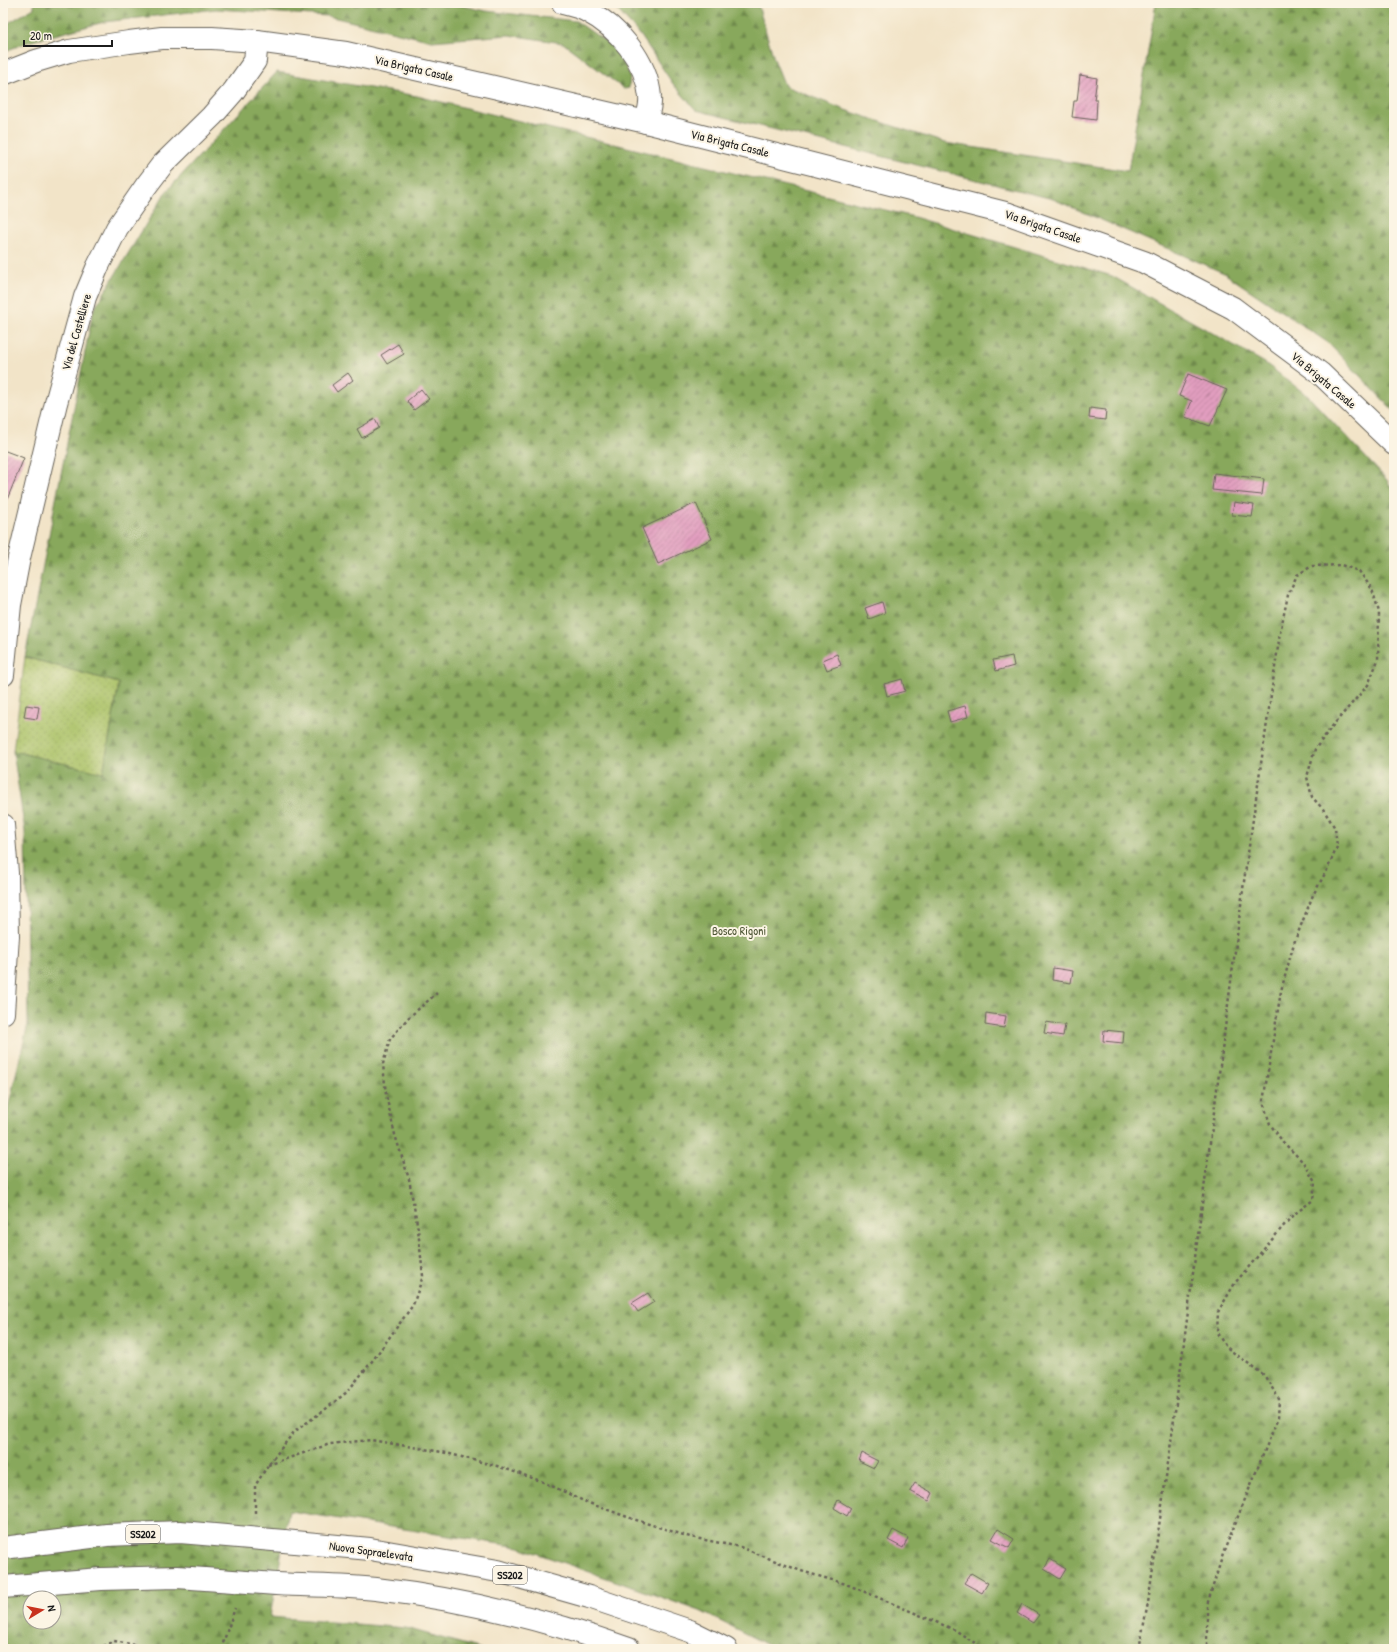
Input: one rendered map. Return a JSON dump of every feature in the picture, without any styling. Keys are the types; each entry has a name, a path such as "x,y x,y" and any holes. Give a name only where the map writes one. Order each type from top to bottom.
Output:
{"main road":[{"path":"563,3 585,10 607,23 628,46 646,74 650,98 646,122"},
{"name":"Via Brigata Casale","path":"3,74 36,61 69,51 162,38 212,38 257,41 346,53 646,122 1009,214 1144,262 1233,308 1320,373 1394,444"},
{"name":"Via del Castelliere","path":"3,675 10,605 20,551 56,403 85,297 98,266 117,228 162,165 224,101 255,61 257,41"},
{"path":"3,825 7,873 8,928 3,1013"},
{"name":"Nuova Sopraelevata","path":"3,1548 107,1535 180,1532 370,1549 498,1571 589,1597 690,1631 726,1649"},
{"path":"3,1587 101,1579 177,1577 375,1589 484,1607 583,1632 629,1649"}],"path":[{"path":"1139,1649 1148,1603 1171,1442 1246,866 1280,633 1288,595 1297,575 1312,566 1341,565 1359,571 1372,588 1379,612 1378,660 1368,685 1334,724 1315,749 1307,777 1312,797 1335,828 1337,847 1328,870 1313,895 1294,943 1281,991 1263,1102 1270,1124 1283,1142 1303,1162 1315,1182 1313,1200 1292,1216 1235,1283 1218,1312 1217,1332 1226,1347 1264,1375 1279,1399 1278,1418 1224,1551 1207,1604 1206,1646 1208,1649"},
{"path":"253,1519 255,1511 254,1486 268,1465 294,1432 328,1408 347,1392 373,1360 413,1305 423,1276 418,1229 409,1179 386,1095 383,1064 390,1039 408,1018 437,993"},
{"path":"268,1465 330,1444 372,1440 442,1452 476,1460 541,1482 586,1502 633,1519 690,1537 740,1547 801,1571 846,1584 955,1630 984,1649"},
{"path":"221,1649 236,1602"},
{"path":"98,1649 114,1641 156,1649"}],"green space":[{"path":"34,3 450,3 486,11 576,21 618,50 630,76 629,88 624,89 563,43 509,35 432,41 328,16 216,9 104,22 28,42 3,52 3,26 34,8"},
{"path":"611,3 756,3 758,5 774,59 785,86 845,110 945,143 1128,171 1156,3 1394,3 1394,411 1327,342 1224,273 1053,199 696,110 673,84 641,36"},
{"name":"Bosco Rigoni","path":"277,72 417,96 914,217 1112,276 1265,363 1308,396 1386,479 1394,491 1394,1649 776,1649 700,1611 519,1547 289,1511 270,1617 406,1628 481,1649 3,1649 3,1129 28,1024 25,832 13,751 103,773 119,683 25,657 93,311 165,193"},
{"path":"25,657 119,683 103,774 13,751"}],"building":[{"path":"1080,75 1097,78 1094,100 1097,100 1096,120 1072,117 1074,101 1077,101"},
{"path":"398,344 404,354 387,364 381,355"},
{"path":"348,373 353,380 337,392 332,385"},
{"path":"1188,374 1227,390 1210,426 1185,417 1192,401 1179,396"},
{"path":"421,389 429,399 414,410 407,401"},
{"path":"1090,408 1106,410 1105,420 1089,418"},
{"path":"375,419 379,428 362,438 357,429"},
{"path":"3,450 24,458 6,502 3,501"},
{"path":"1214,473 1264,479 1262,495 1212,490"},
{"path":"1234,502 1254,505 1252,517 1232,515"},
{"path":"696,503 712,539 658,564 642,528"},
{"path":"882,602 885,613 869,619 865,608"},
{"path":"837,654 841,665 827,670 823,660"},
{"path":"1012,656 1014,666 996,671 993,660"},
{"path":"902,679 905,691 887,696 884,684"},
{"path":"26,705 39,707 37,719 24,717"},
{"path":"965,706 968,717 950,722 947,711"},
{"path":"1053,968 1073,971 1071,983 1052,980"},
{"path":"986,1013 1006,1016 1004,1028 985,1025"},
{"path":"1046,1022 1065,1025 1063,1036 1044,1033"},
{"path":"1104,1030 1124,1032 1123,1043 1103,1041"},
{"path":"648,1293 654,1302 638,1312 632,1303"},
{"path":"862,1453 878,1461 874,1468 859,1461"},
{"path":"915,1483 933,1493 929,1501 910,1491"},
{"path":"838,1500 851,1508 847,1516 834,1508"},
{"path":"998,1529 1014,1539 1009,1548 992,1539"},
{"path":"893,1530 908,1538 903,1548 888,1540"},
{"path":"1050,1559 1066,1569 1060,1579 1044,1569"},
{"path":"971,1573 988,1583 982,1593 964,1583"},
{"path":"1022,1604 1039,1615 1033,1623 1017,1613"}]}
